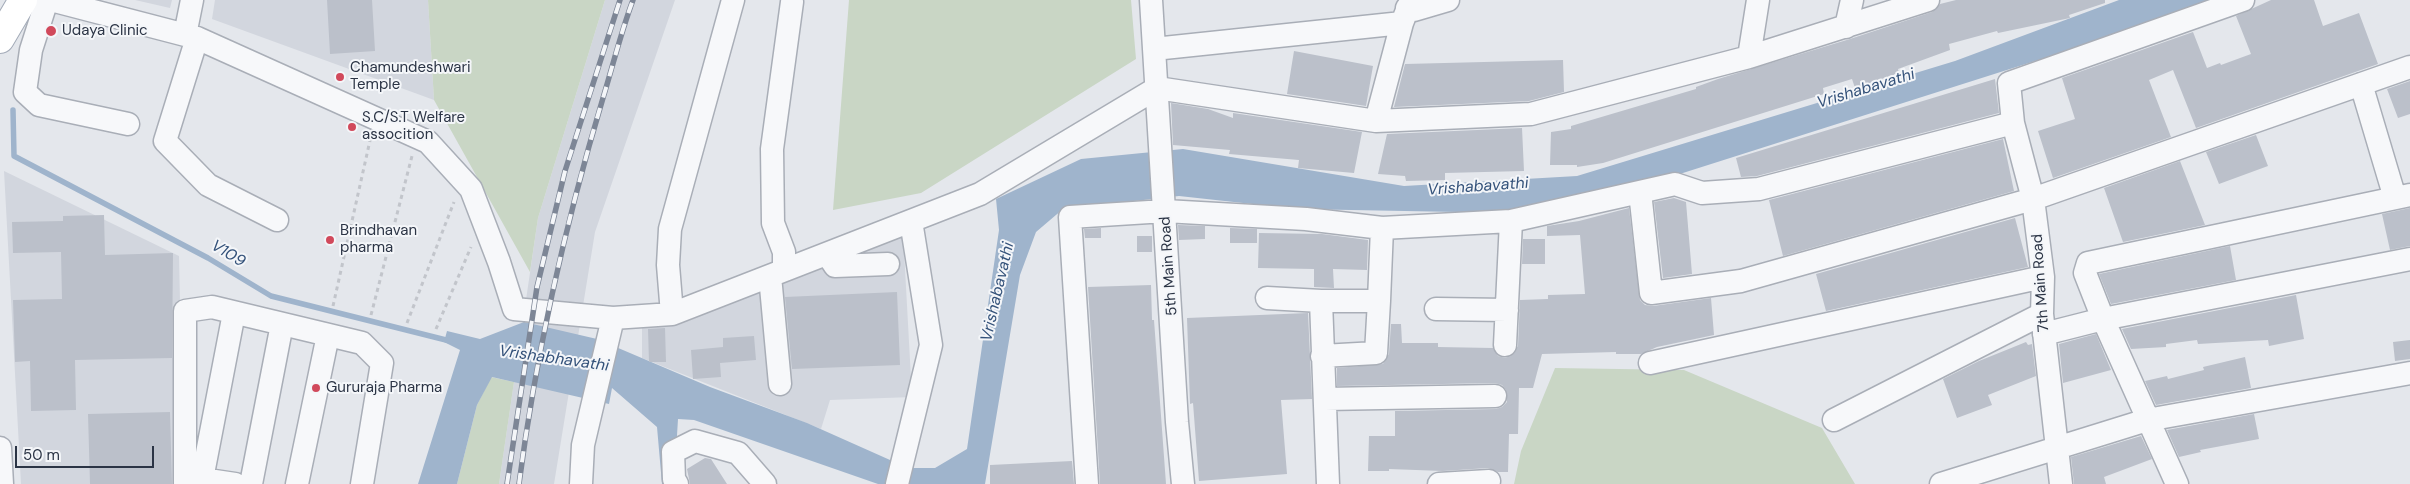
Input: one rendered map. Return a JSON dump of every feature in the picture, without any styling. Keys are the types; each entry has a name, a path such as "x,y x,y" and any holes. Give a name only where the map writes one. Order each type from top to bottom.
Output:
{"main road":[{"path":"0,39 23,0"}],"street":[{"path":"47,0 31,50 26,92 39,105 128,124"},
{"path":"50,0 191,36 428,142 471,189 514,309 613,318 672,314 980,194 1157,88 1376,121 1531,114 1749,56 1928,0"},
{"path":"192,0 191,36 165,140 208,185 277,220"},
{"path":"672,314 668,265 670,229 734,0"},
{"name":"5th Main Road","path":"1151,0 1177,422 1183,484"},
{"path":"1154,49 1414,10 1448,0"},
{"path":"1749,56 1758,0"},
{"path":"1846,27 1852,0"},
{"name":"7th Main Road","path":"2061,484 2043,324 2044,277 2033,199 2014,123 2009,83 2243,0"},
{"path":"780,384 778,273 784,252 773,223 772,149 792,2"},
{"path":"1376,121 1406,10"},
{"path":"1640,192 1651,293 1741,281 2033,199 2410,67"},
{"path":"2177,484 2103,319 2085,272 2088,263 2403,196 2361,84"},
{"path":"1087,484 1070,217 1165,211 1306,219 1382,228 1511,221 1675,184 1702,193 1759,189 2014,123"},
{"path":"897,484 931,345 910,221"},
{"path":"1505,345 1511,221"},
{"path":"1322,356 1376,354 1382,228"},
{"path":"827,254 835,266 888,264"},
{"path":"1834,420 2043,324 2103,319 2410,259"},
{"path":"1650,363 2044,277"},
{"path":"1268,298 1321,302 1379,301"},
{"path":"1321,302 1328,484"},
{"path":"191,480 185,311 212,307 362,343 382,363 362,484"},
{"path":"1436,309 1507,310"},
{"path":"191,480 234,312"},
{"path":"580,484 583,445 613,318"},
{"path":"251,484 282,324"},
{"path":"297,484 328,335"},
{"path":"1941,484 2147,420 2410,373"},
{"path":"1325,399 1495,396"},
{"path":"677,484 674,479 673,452 695,441 738,453 766,484"},
{"path":"0,448 2,484"},
{"path":"191,480 234,484"},
{"path":"1439,484 1488,481"}],"path":[{"path":"333,306 375,118"},
{"path":"371,315 417,137"},
{"path":"407,323 462,180"},
{"path":"436,329 483,220"}],"shaded area":[{"path":"135,0 172,0 170,8"},
{"path":"215,0 428,0 434,100 212,19"},
{"path":"605,0 675,0 595,232 554,484 499,484 538,218"},
{"path":"4,171 179,256 184,484 21,484"},
{"path":"903,232 912,397 830,400 821,429 642,358 642,324 688,321"}],"green space":[{"path":"428,0 605,0 538,218 530,272 434,100"},
{"path":"849,0 1131,0 1136,59 921,193 833,210"},
{"path":"1555,368 1684,370 1822,428 1855,484 1514,484 1521,451"},
{"path":"491,377 514,382 499,484 457,484 477,405"}],"water":[{"path":"2119,0 2227,0 1664,179 1511,213 1298,209 1179,196 1063,209 1036,232 1020,275 985,484 878,484 694,420 678,419 674,484 662,484 657,427 612,388 609,404 492,377 477,405 457,484 418,484 460,350 444,342 447,331 480,339 524,322 597,339 710,387 807,423 908,468 935,468 967,449 999,230 996,199 1081,159 1183,149 1404,186 1577,176 1955,61"}],"building":[{"path":"327,0 372,0 375,51 330,54"},
{"path":"1956,0 2105,0 2105,3 2069,15 2070,18 1998,33 1997,31 1949,44 1950,50 1898,69 1899,73 1855,88 1852,79 1823,88 1824,94 1603,163 1577,167 1577,165 1550,165 1551,132 1571,129 1571,126 1696,89 1696,87 1718,79 1850,39 1932,12 1940,4"},
{"path":"2271,0 2314,0 2323,26 2359,13 2378,64 2196,128 2173,70 2149,80 2171,137 2053,178 2038,131 2075,119 2062,78 2193,32 2207,68 2251,54 2236,16"},
{"path":"1294,51 1373,66 1366,106 1287,94"},
{"path":"1563,60 1564,92 1529,101 1394,107 1405,64"},
{"path":"1995,79 1999,113 1757,176 1741,177 1736,158"},
{"path":"2410,81 2410,114 2398,118 2387,89"},
{"path":"1171,103 1208,109 1233,118 1233,113 1362,132 1354,173 1298,168 1299,160 1229,154 1230,150 1173,145"},
{"path":"1522,128 1524,171 1445,173 1445,180 1406,181 1405,176 1378,174 1387,134"},
{"path":"2256,135 2268,166 2219,184 2206,152"},
{"path":"2003,139 2014,191 1783,256 1769,200"},
{"path":"2180,161 2205,225 2123,242 2104,188"},
{"path":"1674,198 1686,202 1692,274 1663,278 1654,202"},
{"path":"1629,208 1640,300 1645,305 1653,306 1711,298 1714,335 1657,347 1641,354 1616,354 1616,352 1542,354 1533,388 1519,388 1518,434 1509,434 1508,472 1498,472 1488,468 1443,471 1389,469 1389,471 1368,471 1369,436 1395,436 1395,411 1496,409 1502,407 1507,402 1506,390 1502,385 1495,383 1337,386 1337,368 1383,364 1389,354 1391,324 1401,324 1402,343 1438,343 1438,347 1493,348 1498,356 1505,358 1511,356 1518,346 1520,300 1548,299 1548,295 1585,294 1580,235 1547,236 1547,226 1579,221"},
{"path":"2410,208 2410,246 2390,250 2382,214"},
{"path":"104,215 105,255 173,253 172,358 75,360 76,410 31,411 30,361 15,362 13,300 62,299 61,252 13,253 12,222 63,221 63,216"},
{"path":"2015,218 2028,267 1826,311 1816,274"},
{"path":"1178,225 1205,226 1205,239 1179,240"},
{"path":"1101,228 1101,238 1085,238 1084,229"},
{"path":"1230,228 1257,229 1257,243 1230,243"},
{"path":"1259,233 1322,234 1368,240 1367,270 1333,269 1334,288 1314,287 1314,269 1258,268"},
{"path":"1137,236 1152,236 1152,252 1137,252"},
{"path":"1523,239 1545,239 1545,264 1522,264"},
{"path":"2230,246 2236,280 2111,304 2099,274"},
{"path":"1151,285 1152,320 1154,320 1166,484 1100,484 1088,287"},
{"path":"897,292 900,365 792,369 785,297"},
{"path":"2296,295 2304,339 2269,346 2268,340 2198,344 2197,340 2166,344 2166,347 2131,349 2122,329"},
{"path":"1308,313 1312,399 1281,400 1287,474 1199,481 1193,403 1190,404 1187,318"},
{"path":"665,328 666,362 649,362 648,329"},
{"path":"2096,334 2111,370 2063,383 2059,344"},
{"path":"754,336 756,360 720,363 721,377 693,379 691,350 723,347 723,338"},
{"path":"2410,340 2410,359 2395,361 2393,342"},
{"path":"2026,342 2028,345 2032,344 2036,376 1988,395 1992,405 1957,418 1943,379 1979,361"},
{"path":"2245,357 2251,388 2156,405 2145,381 2167,376 2168,379 2204,370 2203,367"},
{"path":"170,412 172,484 90,484 88,414"},
{"path":"2254,414 2259,439 2200,450 2201,452 2179,457 2167,430"},
{"path":"2141,436 2152,459 2104,477 2106,484 2074,484 2071,457"},
{"path":"705,458 711,459 727,484 690,484 687,469"},
{"path":"1072,461 1074,484 990,484 990,465"}],"waterway":[{"name":"V109","path":"13,110 14,156 208,258 271,296 450,341"}],"railway":[{"path":"507,484 537,287 565,171 620,0"},
{"path":"519,484 534,386 564,241 589,146 633,0"}],"place":[{"name":"Udaya Clinic","path":"51,31"},
{"name":"Chamundeshwari Temple","path":"340,77"},
{"name":"S.C/S.T Welfare assocition","path":"352,127"},
{"name":"Brindhavan pharma","path":"330,240"},
{"name":"Gururaja Pharma","path":"316,388"}],"water label":[{"name":"Vrishabavathi","path":"1866,89"},
{"name":"Vrishabavathi","path":"1478,187"},
{"name":"Vrishabavathi","path":"998,292"},
{"name":"Vrishabhavathi","path":"554,359"}]}
